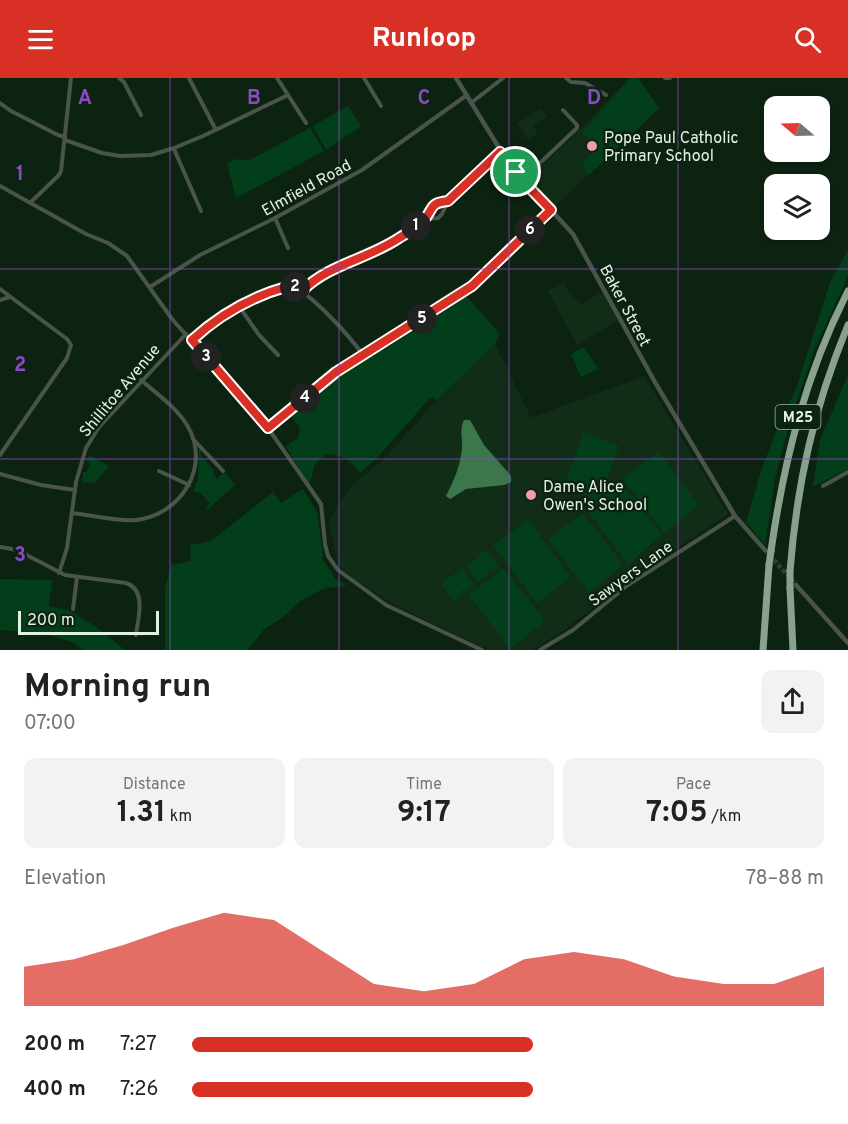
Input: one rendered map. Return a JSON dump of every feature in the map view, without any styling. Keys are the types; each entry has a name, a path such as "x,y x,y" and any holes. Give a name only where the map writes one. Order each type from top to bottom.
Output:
{"highway":[{"name":"M25","path":"763,650 768,550 782,480 795,427 822,347 848,291"},
{"name":"M25","path":"793,650 793,586 790,571 797,498 806,453 825,386 848,325"}],"street":[{"path":"31,202 59,175 72,78"},
{"path":"119,78 124,82 141,115"},
{"path":"189,78 216,130"},
{"path":"278,78 306,123"},
{"path":"364,78 381,106"},
{"name":"Baker Street","path":"456,78 500,152 522,180 569,229 735,516 768,550"},
{"path":"471,103 503,78"},
{"path":"566,78 571,82 585,83 606,95"},
{"path":"0,102 11,111 65,138 100,152 120,156 151,155 174,148 288,95"},
{"name":"Elmfield Road","path":"150,287 200,255 275,218 362,170 467,95"},
{"path":"522,180 577,128 577,125 563,110"},
{"path":"174,148 201,212"},
{"path":"425,219 438,218 448,201 500,152"},
{"path":"0,186 87,234 108,243 124,254 169,315 268,428 321,504 328,556 338,570 386,605 482,650"},
{"path":"302,291 316,278 394,241 425,219 432,206 438,202 448,201"},
{"path":"268,428 336,372 472,286 551,210"},
{"path":"275,218 288,248"},
{"path":"192,340 238,306 289,286 302,291 345,332 363,355"},
{"path":"0,290 67,339 71,345 71,350 0,455"},
{"path":"0,300 10,297"},
{"path":"238,306 260,337 278,356"},
{"name":"Shillitoe Avenue","path":"59,573 67,548 80,462 94,434 141,380 186,334"},
{"path":"72,513 133,520 147,518 173,506 189,485 195,462 193,438 188,426 178,413 141,380"},
{"path":"193,438 223,471"},
{"path":"159,471 189,485"},
{"path":"823,486 848,472"},
{"path":"0,474 41,485 75,490"},
{"name":"Sawyers Lane","path":"540,650 573,630 628,585 735,516"},
{"path":"0,547 17,550 59,573 126,583 135,587 140,597 136,635"},
{"path":"73,609 77,577"},
{"path":"793,586 848,643"}],"shaded area":[{"name":"Pope Paul Catholic Primary School","path":"630,78 638,78 659,108 556,205 552,206 528,178 569,141"},
{"path":"630,78 638,78 659,108 589,175 584,171 583,162 597,147 582,133"},
{"path":"348,106 361,126 326,150 313,126"},
{"path":"541,108 547,117 533,126 538,132 530,140 517,123"},
{"path":"310,128 324,151 236,198 227,163 238,159 248,161"},
{"path":"848,250 848,276 814,351 789,424 775,479 765,545 746,522 762,468 781,419 796,389 830,282"},
{"path":"563,282 569,293 581,305 602,292 618,320 577,345 548,291"},
{"path":"465,295 500,334 495,344 437,400 433,397 429,399 377,458 360,473 346,459 327,454 315,464 310,483 307,482 286,446 298,438 300,428 290,414 347,368 387,348"},
{"name":"Dame Alice Owen's School","path":"495,344 531,418 644,376 728,514 628,581 563,631 532,650 488,650 397,606 349,576 338,564 329,523 337,506 353,484 380,463 430,408"},
{"path":"584,347 598,369 581,377 571,354"},
{"path":"848,375 848,469 813,487 820,440"},
{"path":"464,420 470,420 484,445 511,476 511,482 504,485 466,489 450,499 446,496 460,462"},
{"path":"584,433 619,446 599,500 621,483 662,535 628,564 587,510 598,501 563,488"},
{"path":"199,448 202,451 200,454 215,472 213,474 217,479 224,472 235,485 208,509 206,507 210,503 199,491 196,493 194,490 198,479"},
{"path":"658,452 699,505 664,533 623,479"},
{"path":"89,455 109,466 95,483 82,482 83,472 87,472 90,463 86,461"},
{"path":"303,489 317,512 322,558 335,578 347,585 323,589 300,601 282,618 264,629 248,650 165,650 165,588 171,565 191,561 190,545 211,541 273,492 281,503"},
{"path":"583,513 623,565 589,593 548,539"},
{"path":"528,520 571,577 537,603 493,545"},
{"path":"487,550 499,567 491,573 489,571 487,576 478,582 466,565 479,558 478,556"},
{"path":"462,568 475,585 466,591 464,589 461,591 463,594 454,601 441,584"},
{"path":"504,568 545,621 510,649 469,595"},
{"path":"0,579 52,580 49,606 71,611 99,629 125,650 83,650 72,642 44,633 0,630"}],"tunnel":[{"path":"765,550 796,585"}],"place":[{"name":"Pope Paul Catholic Primary School","path":"592,146"},
{"name":"Dame Alice Owen's School","path":"531,495"}],"route":[{"path":"500,152 516,172 551,210 476,283 459,296 336,372 268,428 192,340 238,306 283,287 295,287 302,291 316,278 399,238 425,219 432,206 438,202 448,201 500,152"}]}
